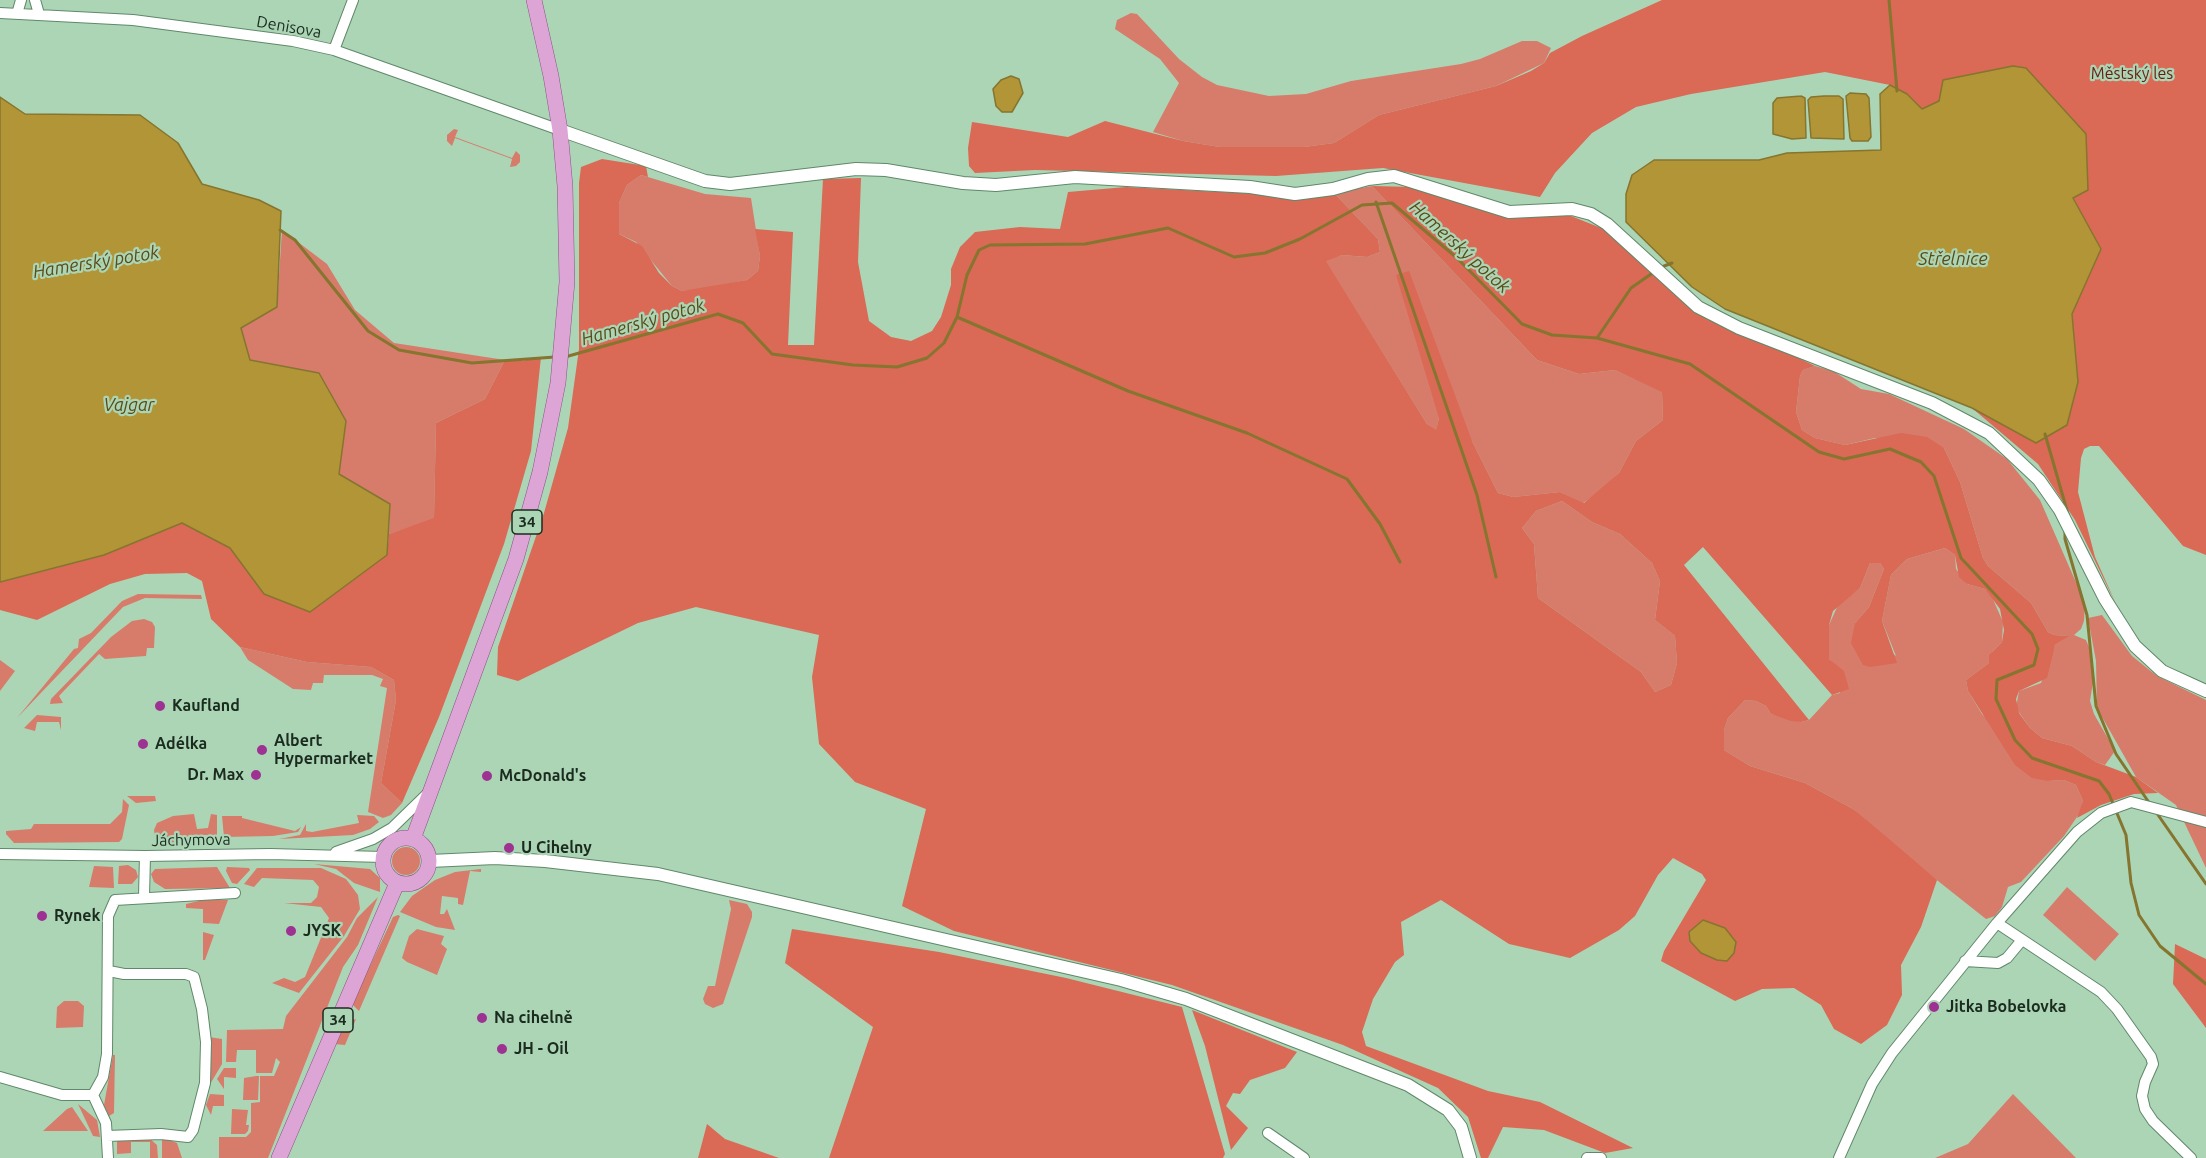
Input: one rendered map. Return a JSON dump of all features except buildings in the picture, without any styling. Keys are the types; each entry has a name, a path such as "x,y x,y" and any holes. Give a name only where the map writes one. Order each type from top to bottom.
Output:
{"main road":[{"name":"34","path":"413,839 516,559 540,472 558,383 567,242 560,130 534,0"},
{"path":"413,839 427,850 430,861 422,879 410,885 397,883 386,872 383,857 394,841 413,839"},
{"name":"34","path":"279,1158 397,883"}],"street":[{"path":"17,14 21,0"},
{"path":"35,0 39,14"},
{"path":"333,50 353,0"},
{"name":"Denisova","path":"0,14 133,20 293,41 333,50 560,130"},
{"path":"560,130 705,181 730,183 819,171 886,170 996,186 1075,177 1250,187 1295,194 1333,189 1368,179 1394,177 1509,212 1572,209 1591,214 1607,224 1698,307 1739,328 1932,404 1989,433 2010,450 2039,480 2060,510 2105,599 2135,646 2162,670 2206,691"},
{"path":"327,855 363,843 392,828 432,789"},
{"path":"1839,1158 1881,1069 1997,922 2077,832 2101,813 2131,802 2154,806 2206,822"},
{"name":"Jáchymova","path":"0,854 383,857"},
{"path":"144,896 145,856"},
{"path":"430,861 495,858 658,873 1143,986 1186,999 1408,1085 1436,1100 1452,1114 1467,1140 1470,1158"},
{"path":"93,1095 103,1077 107,1054 109,908 115,900 144,896 235,892"},
{"path":"1997,922 2101,992 2117,1009 2151,1056 2153,1064 2142,1096 2145,1109 2153,1121 2191,1158"},
{"path":"1965,961 1998,963 2007,958 2022,940"},
{"path":"107,1136 160,1134 188,1137 193,1130 205,1083 206,1042 194,978 186,974 124,974 109,971"},
{"path":"0,1077 62,1095 93,1095"},
{"path":"93,1095 106,1123 108,1158"},
{"path":"1268,1133 1304,1158"},
{"path":"1587,1158 1601,1158"}],"shaded area":[{"path":"1131,13 1137,14 1179,59 1202,77 1217,85 1269,96 1306,94 1351,81 1461,64 1480,59 1522,41 1537,41 1551,48 1544,63 1496,86 1379,115 1334,143 1304,147 1220,147 1183,141 1153,132 1179,83 1160,59 1115,29 1117,20"},
{"path":"454,129 458,130 455,137 512,158 516,151 520,155 520,162 510,167 512,159 455,138 452,146 447,141 447,135"},
{"path":"641,175 705,194 751,198 760,256 758,271 747,280 696,290 682,291 672,286 636,242 619,234 619,203 627,185"},
{"path":"1372,186 1537,360 1579,374 1615,370 1662,391 1663,420 1636,441 1619,473 1597,494 1583,503 1560,492 1513,497 1498,493 1472,441 1439,418 1436,431 1427,424 1325,260 1342,255 1367,257 1380,252 1378,239 1334,193"},
{"path":"282,230 327,264 355,310 394,343 505,360 485,399 436,423 434,519 389,534 390,504 339,474 345,421 319,373 250,360 241,328 277,307"},
{"path":"1815,366 1833,371 1861,389 1889,394 1964,429 2007,459 2040,500 2085,603 2084,621 2081,629 2074,635 2086,640 2089,647 2094,675 2090,701 2094,714 2115,751 2105,765 2096,762 2072,746 2042,738 2030,728 2016,708 2019,691 2041,683 2055,645 2068,636 2048,632 2031,603 1988,566 1983,558 1960,482 1944,448 1875,438 1845,445 1815,438 1802,430 1796,412 1800,376 1803,370"},
{"path":"1562,501 1592,522 1620,534 1652,563 1660,581 1655,620 1675,636 1677,663 1671,685 1655,692 1641,672 1538,598 1534,544 1522,528 1536,511"},
{"path":"1945,548 1955,555 1956,569 1967,584 1985,589 1992,597 2003,622 2002,642 1992,652 1989,663 1966,680 1968,691 1982,714 2048,781 2064,780 2076,785 2083,801 2081,811 2064,836 2021,882 2008,887 2002,907 1995,916 1986,919 1909,858 1855,810 1805,783 1750,766 1724,750 1724,730 1728,718 1745,700 1756,701 1766,706 1771,714 1801,722 1809,720 1832,695 1840,693 1834,664 1829,659 1829,625 1838,605 1860,588 1870,563 1880,563 1884,569 1869,607 1855,623 1896,656 1882,621 1891,575 1907,559"},
{"path":"138,594 201,595 202,599 145,598 123,607 17,718 74,649 78,648 79,639 91,633 122,601"},
{"path":"2102,615 2132,656 2157,676 2206,700 2206,868 2176,805 2136,777 2097,708 2096,661 2088,618"},
{"path":"144,619 152,622 155,627 154,648 147,648 146,656 105,659 99,654 59,696 63,703 50,704 51,699 111,637 132,621"},
{"path":"240,647 307,662 371,667 394,680 396,700 381,783 402,803 391,815 383,818 368,812 387,688 380,686 383,679 372,675 324,675 323,683 313,683 311,690 293,689 248,660"},
{"path":"0,660 15,671 0,691"},
{"path":"37,715 61,717 61,730 59,722 37,722 35,731 24,728"},
{"path":"127,796 155,796 156,801 136,803"},
{"path":"123,799 129,805 122,839 119,842 14,843 6,834 6,831 31,829 34,824 110,824 122,812"},
{"path":"194,814 197,829 208,828 211,814 217,815 217,837 207,838 207,835 196,835 196,838 179,843 156,841 154,830 157,823 173,816"},
{"path":"357,815 374,816 379,822 370,829 353,835 279,839 300,835 306,824 306,831 312,832 359,823"},
{"path":"222,816 242,816 242,818 295,831 301,827 298,832 273,836 224,837"},
{"path":"406,847 416,851 420,861 416,871 406,875 396,871 392,861 396,851"},
{"path":"314,864 370,869 380,878 380,892 354,883 336,869"},
{"path":"128,865 136,870 138,877 132,884 118,884 119,866"},
{"path":"94,866 113,867 114,888 89,887"},
{"path":"217,867 230,888 165,889 154,882 151,874 155,869"},
{"path":"227,867 249,868 250,870 237,884 232,883 226,871"},
{"path":"257,868 321,868 346,879 358,895 360,909 344,936 299,993 272,983 284,978 295,982 305,977 329,918 321,907 284,903 311,903 317,897 319,887 313,880 262,878 254,887 244,884"},
{"path":"481,869 481,872 470,871 463,905 458,904 458,898 442,896 440,914 444,914 447,909 455,930 436,927 400,912 412,896 435,880 455,872"},
{"path":"2067,887 2119,934 2095,961 2043,915"},
{"path":"378,897 358,945 343,967 268,1158 219,1158 219,1137 246,1137 251,1132 251,1103 260,1102 260,1076 274,1076 280,1062 276,1058 272,1073 256,1073 256,1050 237,1050 236,1062 226,1062 227,1030 283,1029 286,1016 347,937 357,918"},
{"path":"203,900 228,900 219,924 203,923 203,909 186,908 186,904"},
{"path":"729,900 747,904 752,917 723,1004 713,1008 705,1004 703,999 708,986 715,986 731,909"},
{"path":"400,916 359,1011 352,1004 393,917"},
{"path":"417,929 444,936 441,944 447,949 437,975 402,958 409,936"},
{"path":"203,932 214,935 205,960 203,960"},
{"path":"64,1001 78,1001 84,1006 83,1027 56,1028 57,1007"},
{"path":"356,1019 345,1045 334,1044 344,1022"},
{"path":"209,1037 222,1039 222,1064 209,1086"},
{"path":"113,1055 115,1055 114,1113 109,1116 104,1105"},
{"path":"224,1068 236,1068 236,1078 224,1077 224,1089 217,1079"},
{"path":"259,1076 258,1100 243,1100 244,1078"},
{"path":"210,1094 224,1095 224,1106 213,1106 211,1115 206,1105"},
{"path":"2013,1094 2076,1158 1935,1158 1968,1144"},
{"path":"78,1104 97,1120 100,1137 93,1136"},
{"path":"72,1107 88,1131 43,1131 67,1109"},
{"path":"232,1109 248,1110 246,1125 249,1125 245,1134 231,1134"},
{"path":"149,1138 157,1145 158,1158 150,1158 150,1142 131,1142 131,1153 117,1154 117,1140"},
{"path":"167,1139 177,1143 182,1158 162,1158 162,1140"}],"green space":[{"name":"Městský les","path":"1662,0 2206,0 2206,555 2183,546 2099,446 2084,449 2078,492 2095,557 2116,604 2075,520 2038,464 1972,408 2036,443 2078,382 2072,314 2101,249 1939,101 1922,109 1907,94 1890,85 1825,72 1691,94 1636,107 1592,133 1555,173 1540,197 1383,168 1276,176 1035,170 975,173 969,166 968,148 972,122 1068,137 1105,121 1183,141 1220,147 1304,147 1334,143 1379,115 1496,86 1531,71 1544,63 1550,53"},
{"path":"602,159 646,166 648,177 641,175 627,185 619,203 619,234 642,246 659,273 672,286 682,291 747,280 758,271 760,256 755,229 793,232 788,345 814,345 823,179 861,178 858,262 869,321 891,337 911,341 932,331 941,317 951,285 951,269 960,247 975,232 1020,227 1060,229 1068,192 1126,187 1296,196 1334,193 1378,239 1380,252 1367,257 1342,255 1326,261 1427,424 1436,430 1439,418 1396,275 1409,271 1472,441 1498,493 1513,497 1560,492 1584,503 1619,473 1636,441 1663,420 1662,392 1615,370 1579,374 1537,360 1372,186 1412,187 1518,214 1571,216 1611,232 1728,324 1815,366 1803,370 1800,376 1796,412 1802,430 1815,438 1845,445 1901,433 1927,437 1944,448 1960,482 1983,558 1988,566 2031,603 2048,632 2054,635 2069,636 2055,645 2047,678 2019,691 2016,699 2019,713 2030,728 2042,738 2072,746 2096,762 2136,777 2158,793 2134,794 2101,805 2077,818 2083,801 2076,785 2064,780 2048,781 2032,778 2015,765 1968,691 1966,680 1989,663 1989,655 2002,642 2004,630 2000,609 1985,589 1967,584 1959,577 1955,555 1945,548 1907,559 1891,575 1882,621 1897,663 1870,667 1863,665 1851,643 1855,623 1869,607 1884,569 1880,563 1870,563 1860,588 1833,611 1829,625 1829,659 1844,671 1849,689 1832,695 1703,547 1684,565 1809,720 1791,721 1771,714 1766,706 1756,701 1745,700 1728,718 1724,730 1724,750 1750,766 1805,783 1855,810 1937,880 1921,927 1901,965 1902,995 1887,1025 1861,1044 1834,1029 1821,1005 1794,988 1762,989 1735,1001 1661,961 1664,951 1706,880 1702,874 1673,858 1658,875 1635,916 1619,930 1570,958 1509,944 1441,900 1401,922 1404,955 1395,962 1373,999 1362,1032 1366,1046 1488,1091 1540,1102 1633,1148 1605,1153 1544,1130 1503,1127 1488,1158 1481,1158 1468,1117 1438,1088 1343,1045 1172,985 954,931 902,906 926,809 855,782 819,744 812,677 819,635 696,607 638,623 518,681 497,675 498,647 544,513 568,428 579,349 579,183 581,167","holes":["1562,501 1592,522 1620,534 1652,563 1660,581 1655,620 1675,636 1677,663 1671,685 1655,692 1641,672 1538,598 1534,544 1522,528 1536,511"]},
{"path":"541,357 531,451 504,544 439,717 402,803 381,783 396,700 394,680 371,667 307,662 240,647 211,619 202,581 187,573 145,574 110,584 37,620 0,610 0,582 104,555 182,523 230,548 264,594 387,555 389,534 434,518 436,423 485,399 505,360 522,361"},
{"path":"792,929 939,952 1066,978 1182,1007 1225,1154 1223,1158 829,1158 873,1027 785,963"},
{"path":"2175,944 2206,959 2206,1028 2173,984"},
{"path":"1192,1010 1297,1052 1285,1068 1250,1080 1240,1094 1233,1093 1226,1106 1248,1128 1231,1150 1205,1046"},
{"path":"707,1124 725,1139 779,1158 698,1158"}],"water":[{"name":"Střelnice","path":"2013,66 2026,68 2086,134 2088,190 2073,198 2101,249 2072,314 2078,382 2067,425 2036,443 1972,408 1725,309 1692,287 1626,222 1626,194 1632,175 1654,160 1759,160 1787,153 1881,150 1880,94 1890,85 1907,94 1922,109 1939,101 1943,80"},
{"path":"1011,76 1019,79 1023,93 1012,112 1002,112 996,106 993,89 1001,80"},
{"path":"1850,93 1866,94 1869,98 1871,137 1868,141 1852,141 1850,138 1846,96"},
{"path":"1801,96 1805,98 1806,138 1792,139 1773,134 1773,103 1777,98"},
{"path":"1839,96 1843,99 1844,139 1811,138 1808,100 1811,97"},
{"name":"Vajgar","path":"0,97 25,114 140,115 178,143 202,184 259,200 281,211 277,307 241,328 250,360 319,373 346,421 339,474 390,504 387,555 310,612 264,594 230,548 182,523 104,555 0,582"},
{"path":"1703,920 1725,928 1736,942 1734,953 1727,961 1717,960 1701,953 1690,941 1689,932"}],"waterway":[{"path":"1889,0 1897,91"},
{"path":"1376,202 1477,495 1496,577"},
{"name":"Hamerský potok","path":"565,357 718,314 743,323 772,354 853,365 897,367 927,358 944,343 957,317 967,275 979,250 990,245 1085,244 1168,228 1234,257 1265,253 1300,239 1362,205 1392,203 1457,258 1522,324 1552,335 1597,338 1690,364 1819,452 1844,459 1890,449 1921,462 1934,476 1961,558 2032,634 2038,649 2034,665 1997,680 1996,699 2015,740 2032,758 2099,781 2109,794 2126,835 2131,883 2139,915 2160,946 2206,984"},
{"name":"Hamerský potok","path":"280,230 295,240 368,331 399,350 472,363 555,357"},
{"path":"1659,268 1672,263"},
{"path":"1597,338 1631,288 1654,272"},
{"path":"957,317 1128,391 1247,433 1347,479 1380,524 1400,562"},
{"path":"2045,434 2068,514"},
{"path":"2065,532 2087,615 2096,706 2116,754 2150,804"},
{"path":"2156,812 2206,884"}],"place":[{"name":"Kaufland","path":"160,706"},
{"name":"Adélka","path":"143,744"},
{"name":"Albert Hypermarket","path":"262,750"},
{"name":"Dr. Max","path":"256,775"},
{"name":"McDonald's","path":"487,776"},
{"name":"U Cihelny","path":"509,848"},
{"name":"Rynek","path":"42,916"},
{"name":"JYSK","path":"291,931"},
{"name":"Jitka Bobelovka","path":"1934,1007"},
{"name":"Na cihelně","path":"482,1018"},
{"name":"JH - Oil","path":"502,1049"}]}
